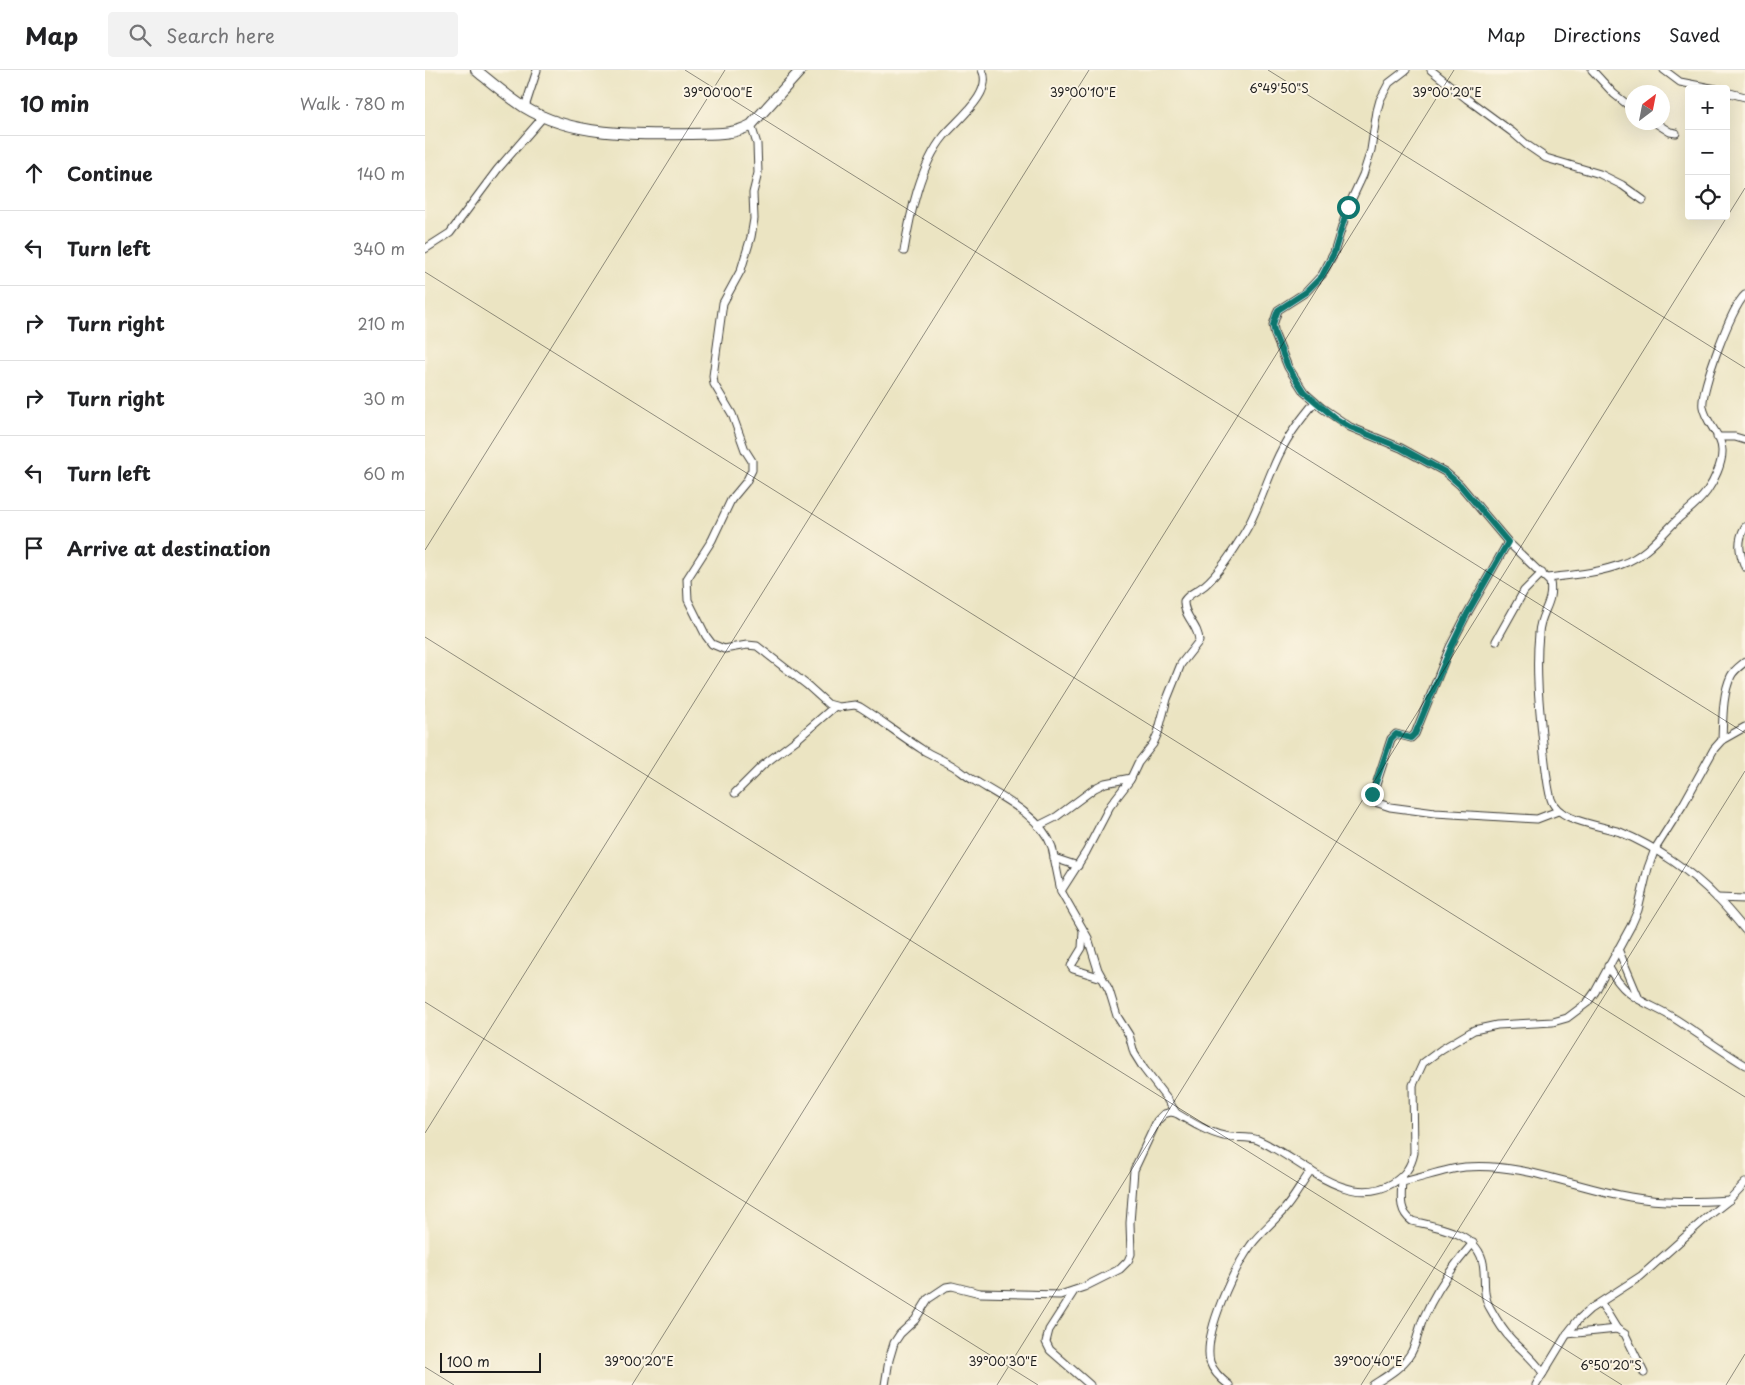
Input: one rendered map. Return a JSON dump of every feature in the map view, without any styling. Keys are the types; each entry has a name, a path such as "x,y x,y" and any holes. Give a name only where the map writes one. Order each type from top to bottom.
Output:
{"street":[{"path":"476,70 525,107 561,123 621,134 650,135 742,130 751,125 801,70"},
{"path":"525,107 537,70"},
{"path":"904,252 909,220 930,159 936,146 945,134 955,125 982,90 985,78 982,70"},
{"path":"1406,70 1389,83 1380,100 1368,161 1348,207 1334,253 1322,276 1306,292 1278,310 1273,325 1275,335 1288,367 1304,392 1315,402 1350,427 1401,448 1445,472 1460,485 1508,542 1545,575 1550,582 1551,598 1543,614 1539,630 1537,686 1551,800 1558,811 1575,819 1623,833 1655,850 1717,898 1745,930"},
{"path":"1431,70 1546,158 1600,174 1622,185 1643,200"},
{"path":"1592,70 1614,94 1625,102"},
{"path":"1664,70 1681,82 1696,85"},
{"path":"1730,93 1745,97"},
{"path":"425,249 450,233 497,170 544,116"},
{"path":"751,125 757,144 758,173 753,193 751,237 741,270 723,303 713,376 714,384 732,414 751,461 752,470 746,482 731,500 712,540 687,579 688,600 712,644 723,649 747,644 757,646 829,704 842,707 855,705 860,707 916,746 955,767 974,781 1011,802 1038,826 1049,840 1061,891 1091,946 1093,957 1109,990 1117,1016 1129,1035 1134,1053 1176,1113"},
{"path":"1667,130 1676,133"},
{"path":"1497,640 1524,592 1545,575 1602,570 1623,564 1640,555 1697,503 1708,490 1722,454 1722,444 1708,422 1703,405 1721,343 1739,303 1745,295"},
{"path":"1061,891 1078,866 1110,806 1131,778 1138,763 1148,752 1158,733 1167,699 1181,664 1199,641 1198,634 1186,611 1183,600 1205,585 1235,548 1267,486 1282,448 1315,402"},
{"path":"1717,437 1735,437 1745,440"},
{"path":"1745,527 1741,534 1739,546 1745,566"},
{"path":"1508,542 1467,614 1451,647 1415,734 1411,738 1396,734 1391,739 1372,797 1375,802 1390,807 1435,813 1537,818 1558,811"},
{"path":"1722,740 1723,712 1729,682 1736,670 1745,662"},
{"path":"735,793 763,765 796,740 834,706"},
{"path":"1543,1374 1532,1359 1511,1339 1488,1306 1485,1295 1484,1263 1473,1243 1460,1234 1412,1222 1407,1218 1401,1200 1402,1180 1412,1162 1414,1153 1413,1084 1423,1064 1474,1030 1497,1025 1553,1022 1567,1018 1587,1003 1631,926 1655,850 1714,749 1722,740 1745,727"},
{"path":"1038,826 1056,817 1095,788 1105,783 1131,778"},
{"path":"1054,858 1078,866"},
{"path":"1717,898 1745,899"},
{"path":"1083,931 1082,948 1071,966 1073,969 1102,978"},
{"path":"1618,949 1640,1001"},
{"path":"1608,966 1615,980 1625,991 1675,1019 1745,1065"},
{"path":"885,1385 894,1343 900,1334 915,1320 928,1300 946,1287 952,1286 980,1293 1060,1295 1121,1269 1129,1261 1131,1254 1130,1222 1134,1170 1153,1129 1168,1105 1168,1101"},
{"path":"1163,1115 1171,1112 1176,1113 1214,1133 1255,1139 1347,1189 1361,1191 1377,1189 1402,1180 1465,1167 1503,1168 1542,1175 1629,1197 1663,1202 1693,1203 1729,1200"},
{"path":"1229,1385 1213,1369 1211,1363 1208,1348 1212,1329 1232,1280 1248,1251 1261,1234 1283,1212 1311,1171"},
{"path":"1537,1385 1567,1334 1578,1320 1641,1276 1729,1200 1745,1183"},
{"path":"1373,1385 1408,1358 1413,1349 1417,1331 1424,1315 1441,1284 1473,1243"},
{"path":"1075,1290 1049,1330 1046,1342 1050,1350 1091,1385"},
{"path":"1601,1303 1617,1329 1625,1334 1644,1374"},
{"path":"1567,1334 1617,1329"}],"route":[{"path":"1348,207 1334,253 1322,276 1306,292 1278,310 1273,325 1277,343 1288,367 1304,392 1335,418 1363,433 1389,442 1445,472 1460,485 1495,529 1508,542 1467,614 1451,647 1415,734 1411,738 1393,735 1386,749 1372,794"}]}
